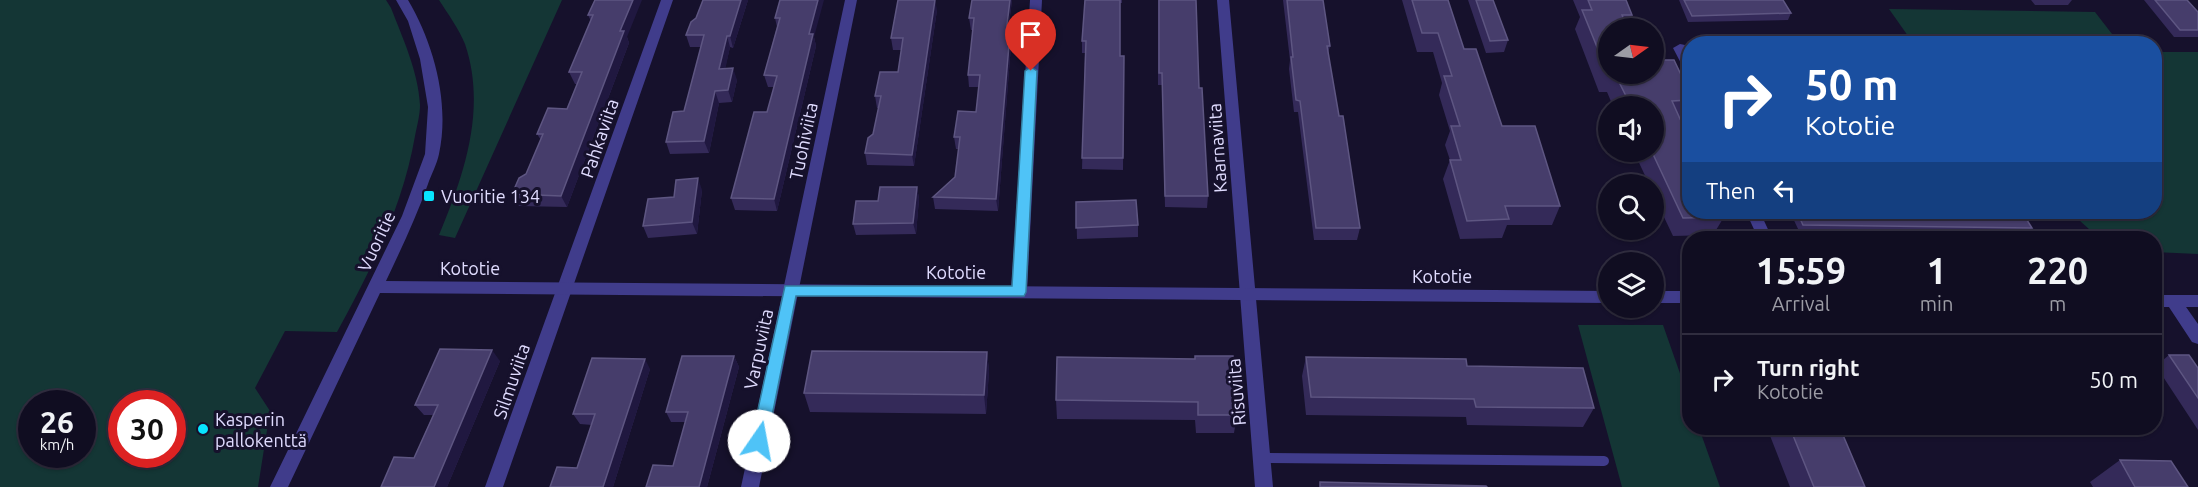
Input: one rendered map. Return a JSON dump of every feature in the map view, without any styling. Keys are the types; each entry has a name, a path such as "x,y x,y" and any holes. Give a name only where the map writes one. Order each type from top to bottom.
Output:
{"street":[{"name":"Vuoritie","path":"279,487 410,216 432,154 435,107 427,58 414,21 402,0"},
{"name":"Pahkaviita","path":"564,289 667,0"},
{"name":"Tuohiviita","path":"790,290 851,0"},
{"path":"1019,292 1036,0"},
{"name":"Kaarnaviita","path":"1223,0 1247,294"},
{"path":"1680,48 1682,52"},
{"name":"Kototie","path":"375,287 1598,297"},
{"name":"Silmuviita","path":"494,487 564,289"},
{"name":"Varpuviita","path":"750,487 790,290"},
{"name":"Risuviita","path":"1247,294 1264,487"},
{"path":"1664,297 1682,297"},
{"path":"2162,301 2198,301"},
{"path":"2173,301 2198,337"}],"lane":[{"path":"1261,458 1604,461"}],"green space":[{"path":"0,0 386,0 391,8 409,55 419,92 420,113 410,162 384,237 337,332 285,331 255,388 270,411 258,487 0,487"},
{"path":"439,0 562,0 455,238 439,235 457,189 470,141 474,93 465,44"},
{"path":"1889,9 2095,12 2114,36 1908,36"},
{"path":"2162,52 2198,52 2198,254 2162,252 2162,231 2091,231 2078,219 2162,219"},
{"path":"1578,325 1663,325 1682,379 1682,435 1701,435 1720,487 1622,487"}],"building":[{"path":"595,0 633,0 620,31 624,31 561,196 512,194 519,178 526,174 543,134 537,134 548,108 567,109 582,72 569,72 593,15 588,15"},
{"path":"703,0 741,0 730,36 727,36 719,69 733,68 728,90 715,91 704,141 666,142 673,112 684,111 704,35 686,35"},
{"path":"780,0 818,0 809,34 813,34 774,199 731,198 754,112 767,112 777,76 764,75 780,18 775,18"},
{"path":"898,0 935,0 912,155 865,153 868,138 873,134 881,96 875,96 880,72 898,72 903,38 891,38"},
{"path":"972,0 1010,0 1006,33 1010,33 996,199 933,197 955,177 960,137 954,137 958,111 976,112 980,75 968,75 974,18 969,18"},
{"path":"1085,0 1120,0 1120,56 1124,56 1123,158 1082,158 1086,41 1082,41"},
{"path":"1159,0 1196,0 1199,88 1202,88 1208,196 1165,196 1162,73 1159,73"},
{"path":"1287,0 1323,0 1330,46 1327,46 1339,116 1343,116 1360,228 1316,228 1300,101 1296,100"},
{"path":"1412,0 1448,0 1464,49 1476,49 1502,126 1535,126 1560,206 1505,206 1509,219 1467,221 1450,160 1461,160 1451,126 1460,126 1444,76 1452,76 1438,33 1422,33"},
{"path":"1476,0 1493,0 1508,40 1490,41"},
{"path":"1588,0 1626,0 1632,15 1622,15 1623,18 1598,18 1598,49 1582,10 1592,10"},
{"path":"1684,0 1783,0 1791,13 1692,16"},
{"path":"2155,0 2187,0 2198,12 2198,30 2180,30"},
{"path":"1664,60 1674,60 1682,77 1682,100 1672,101 1682,123 1682,216 1657,162 1664,162 1664,96 1626,96 1620,84 1664,84"},
{"path":"698,178 692,222 643,226 648,199 674,197 676,180"},
{"path":"880,187 917,187 913,223 853,224 856,201 878,201"},
{"path":"1136,200 1138,225 1076,228 1076,202"},
{"path":"1800,219 2026,219 2032,228 1803,225"},
{"path":"440,349 492,350 434,487 381,487 394,457 414,458 438,405 415,405"},
{"path":"812,351 987,352 984,395 804,393"},
{"path":"2169,355 2189,355 2198,368 2198,398"},
{"path":"682,356 734,356 699,487 646,487 653,465 673,466 688,412 666,412"},
{"path":"1195,356 1233,356 1237,415 1198,415 1198,402 1056,400 1057,357 1195,359"},
{"path":"1306,357 1466,359 1467,366 1583,368 1594,408 1476,407 1474,399 1311,397"},
{"path":"592,358 645,359 603,487 550,487 557,467 577,468 595,414 573,414"},
{"path":"1793,435 1843,435 1865,487 1814,487"},
{"path":"2120,460 2171,461 2188,487 2135,487"},
{"path":"1320,482 1486,486 1487,487 1320,487"}],"place":[{"name":"Vuoritie 134","path":"429,196"},
{"name":"Kasperin pallokenttä","path":"203,429"}],"route":[{"path":"759,441 790,290 1019,292 1031,71"}]}
